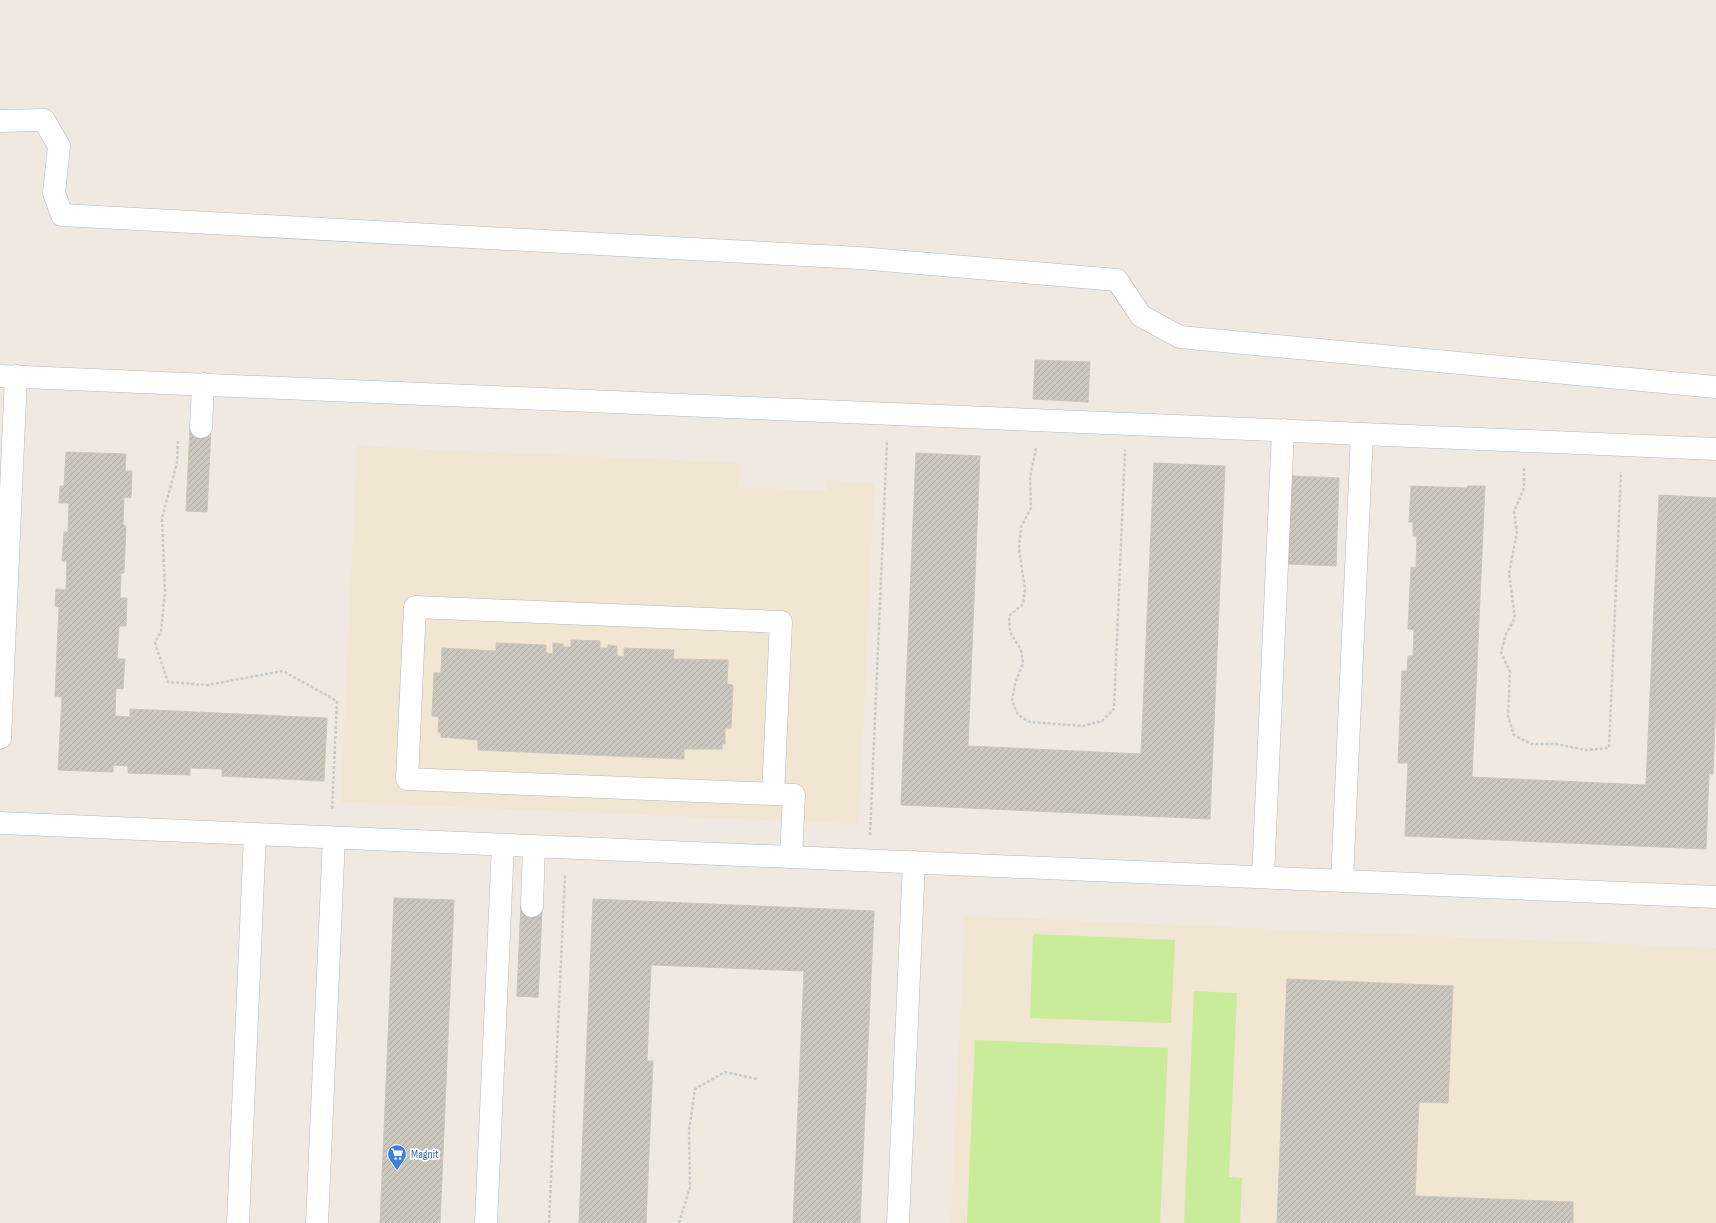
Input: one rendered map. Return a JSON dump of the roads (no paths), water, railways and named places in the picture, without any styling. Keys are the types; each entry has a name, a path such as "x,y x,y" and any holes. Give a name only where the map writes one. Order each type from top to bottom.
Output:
{"lane":[{"path":"0,121 44,120 59,146 54,193 62,215 859,258 1117,280 1141,316 1180,337 1716,387"},
{"path":"0,738 8,376 1716,449"},
{"path":"201,427 203,384"},
{"path":"1263,877 1283,430"},
{"path":"1342,881 1362,434"},
{"path":"773,794 780,622 415,607 407,779 794,795 791,857"},
{"path":"0,823 1716,897"},
{"path":"238,1223 255,834"},
{"path":"317,1223 333,838"},
{"path":"486,1223 503,845"},
{"path":"532,906 534,846"},
{"path":"898,1223 914,862"}],"place":[{"name":"Magnit","path":"397,1171"}]}
